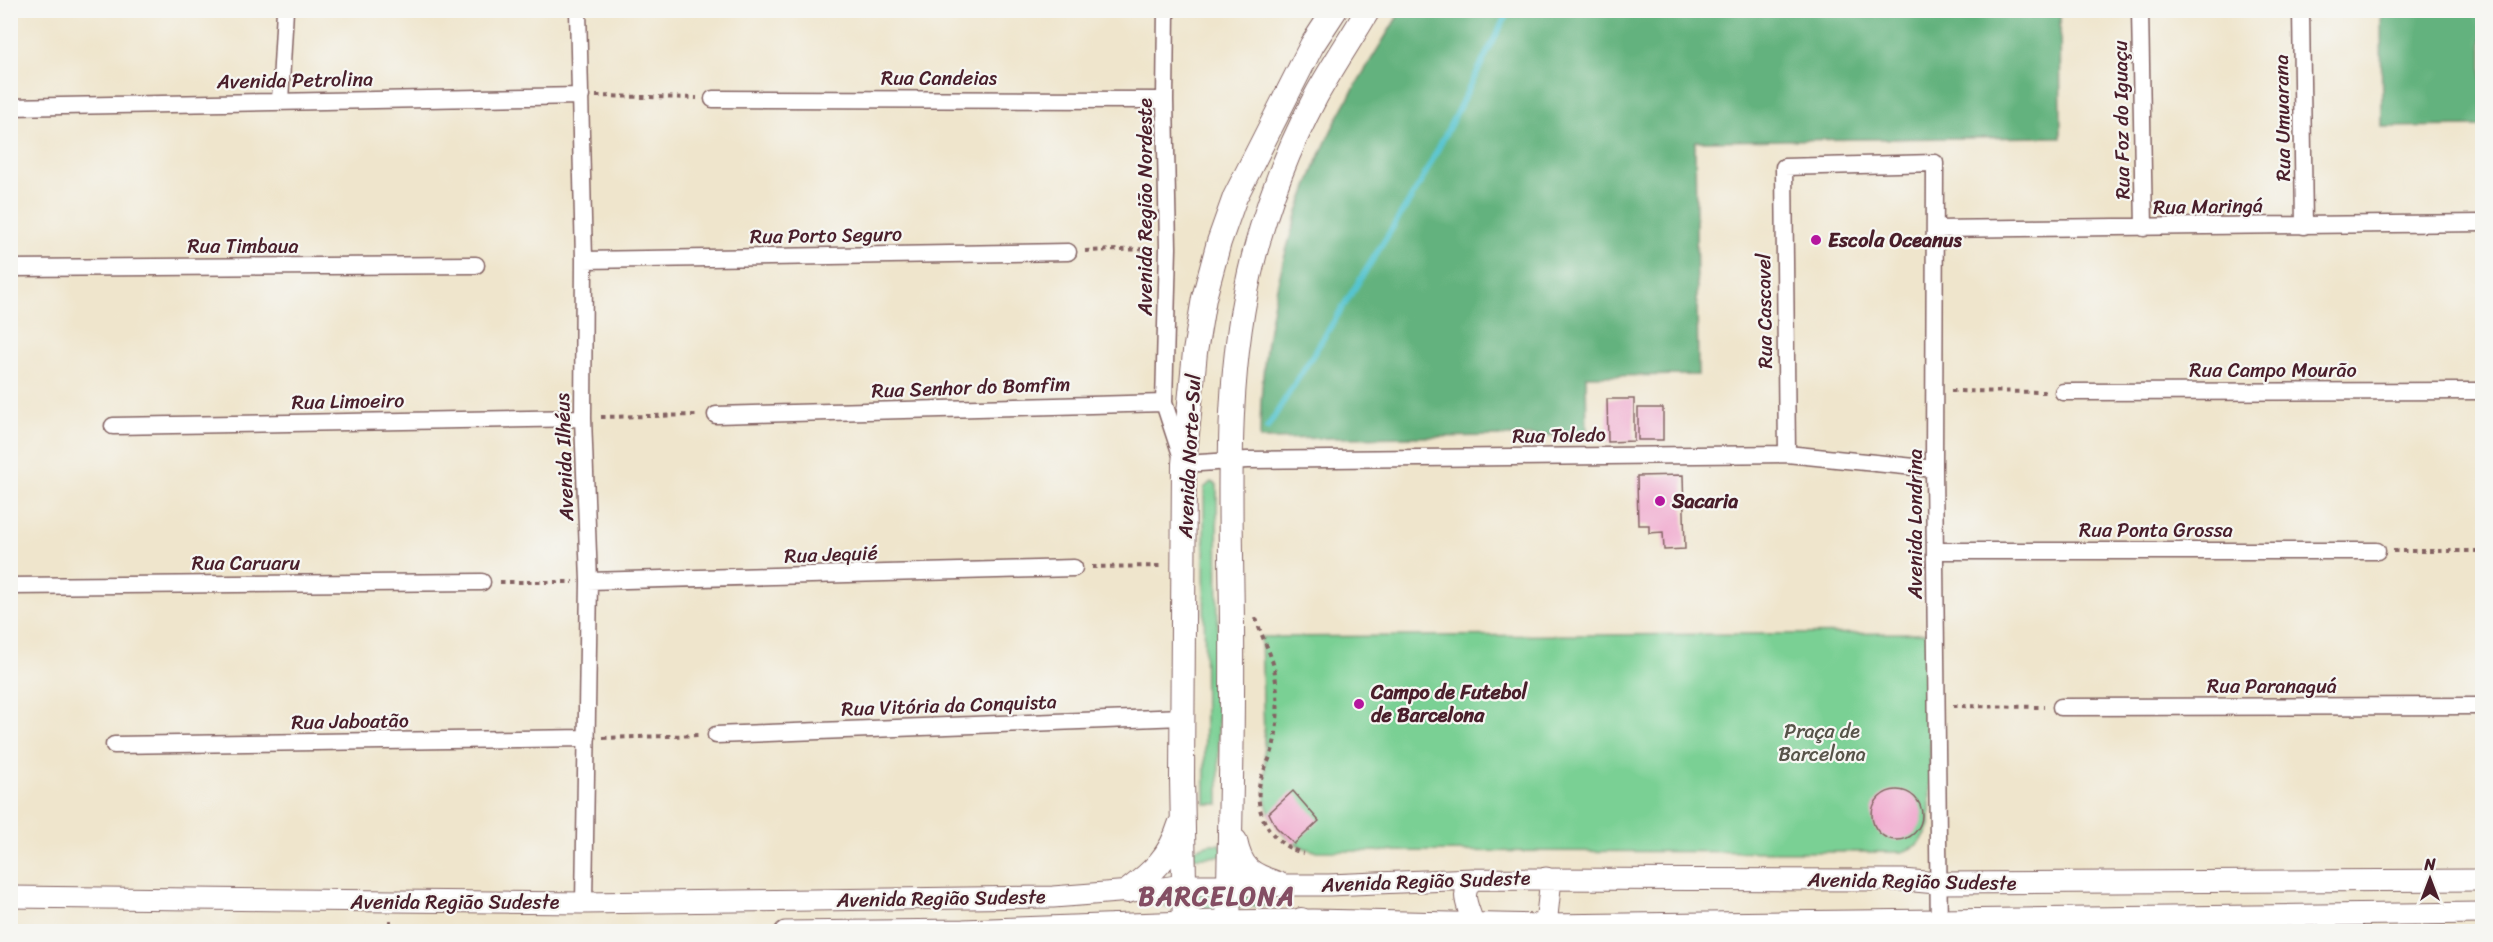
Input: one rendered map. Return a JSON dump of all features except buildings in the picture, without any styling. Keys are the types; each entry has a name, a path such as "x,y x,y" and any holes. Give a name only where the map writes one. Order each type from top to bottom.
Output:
{"main road":[{"name":"Avenida Norte-Sul","path":"1185,927 1182,817 1184,464 1197,341 1204,298 1219,242 1235,197 1312,45 1335,10"},
{"name":"Avenida Norte-Sul","path":"1229,926 1231,884 1230,461 1232,388 1237,344 1244,298 1267,211 1285,162 1316,96 1368,10"},
{"path":"1128,891 1156,870 1175,842 1182,817"},
{"path":"1231,822 1238,855 1246,870 1278,884"}],"street":[{"path":"280,101 285,10"},
{"name":"Avenida Ilhéus","path":"578,10 584,260 583,418 589,581 584,903"},
{"name":"Avenida Região Nordeste","path":"1164,403 1168,248 1166,10"},
{"name":"Rua Foz do Iguaçu","path":"2140,10 2144,228"},
{"name":"Rua Umuarana","path":"2301,10 2304,226"},
{"name":"Avenida Petrolina","path":"10,107 581,96"},
{"name":"Rua Candeias","path":"713,99 1165,100"},
{"name":"Avenida Londrina","path":"1784,167 1935,164 1934,469 1939,926"},
{"name":"Rua Cascavel","path":"1784,167 1787,454"},
{"name":"Rua Maringá","path":"1935,229 2482,223"},
{"name":"Rua Porto Seguro","path":"584,260 1068,252"},
{"name":"Rua Timbaua","path":"10,268 476,265"},
{"name":"Rua Campo Mourão","path":"2063,392 2482,391"},
{"path":"1164,403 1184,464"},
{"name":"Rua Senhor do Bomfim","path":"716,415 1164,403"},
{"name":"Rua Limoeiro","path":"113,426 583,418"},
{"name":"Rua Toledo","path":"1184,464 1230,461 1787,454 1934,469"},
{"name":"Rua Ponta Grossa","path":"1936,550 2376,551"},
{"name":"Rua Jequié","path":"589,581 1074,568"},
{"name":"Rua Caruaru","path":"10,586 482,582"},
{"name":"Rua Paranaguá","path":"2061,707 2482,706"},
{"name":"Rua Vitória da Conquista","path":"716,735 1182,717"},
{"name":"Rua Jaboatão","path":"114,745 587,738"},
{"path":"1546,878 1550,888 1546,925"},
{"name":"Avenida Região Sudeste","path":"10,897 584,903 1053,897 1183,885 1329,885 1546,878 1903,880 1937,883 2482,880"},
{"path":"1473,879 1466,887 1465,898 1473,923"},
{"path":"2459,913 2482,909"},
{"name":"Avenida Região Sudeste","path":"785,932 1473,923 1939,926 2257,924 2482,913"}],"path":[{"path":"581,96 713,99"},
{"path":"1068,252 1168,248"},
{"path":"1935,390 2063,392"},
{"path":"583,418 716,415"},
{"path":"2376,551 2482,551"},
{"path":"1074,568 1184,565"},
{"path":"482,582 589,581"},
{"path":"1254,613 1275,674 1276,737 1260,781 1259,807 1263,820 1276,838 1294,851 1303,853"},
{"path":"1937,706 2061,707"},
{"path":"587,738 716,735"}],"green space":[{"path":"1401,11 2060,11 2061,137 1695,141 1698,375 1586,376 1587,435 1260,439 1261,400 1270,321 1278,282 1300,206 1338,117"},
{"path":"2381,11 2482,11 2482,205 2481,126 2382,127"},
{"path":"1211,482 1217,485 1219,804 1205,804 1204,488"},
{"name":"Praça de Barcelona","path":"1930,633 1930,825 1920,842 1902,852 1315,851 1289,840 1277,828 1266,803 1261,637"},
{"path":"1210,844 1220,844 1227,856 1180,858 1189,851"},
{"path":"1190,884 1268,894 1267,905 1216,910 1165,907 1164,896"}],"waterway":[{"path":"1267,428 1420,184 1509,10"}],"place":[{"name":"Escola Oceanus","path":"1816,240"},
{"name":"Sacaria","path":"1660,501"},
{"name":"Campo de Futebol de Barcelona","path":"1359,704"}],"district":[{"name":"BARCELONA","path":"1217,896"}]}
